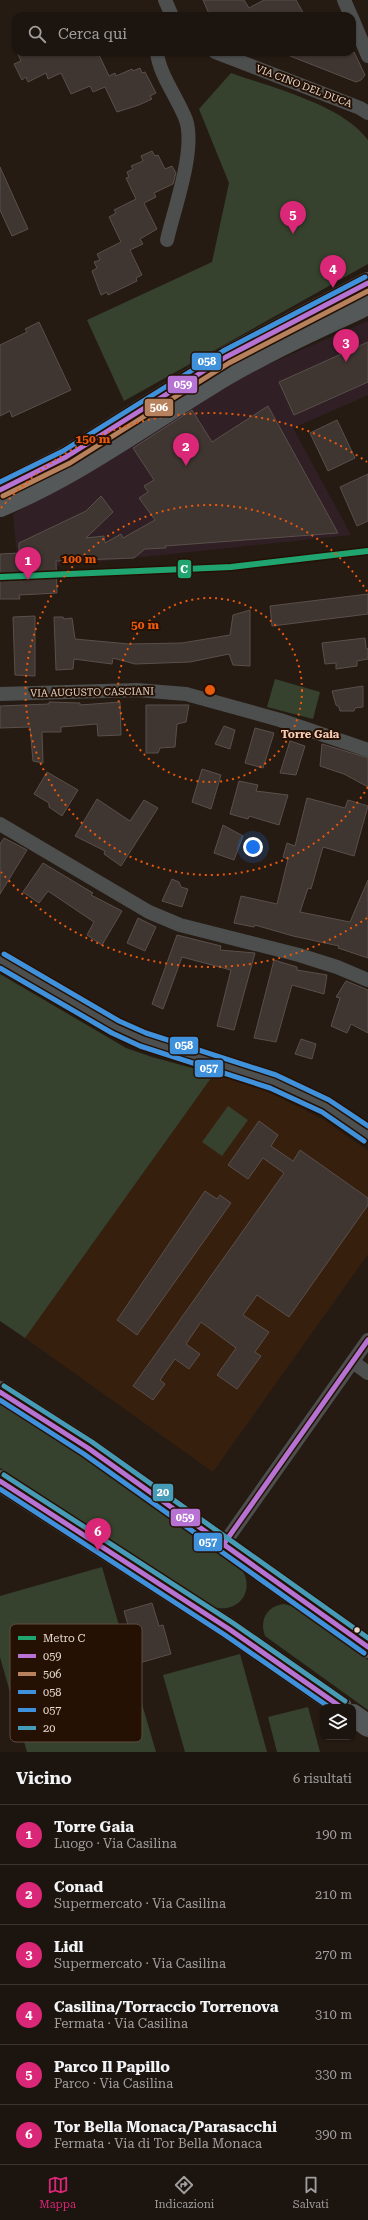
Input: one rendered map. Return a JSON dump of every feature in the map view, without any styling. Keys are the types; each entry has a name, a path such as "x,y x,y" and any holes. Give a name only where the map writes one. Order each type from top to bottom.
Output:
{"main road":[{"path":"0,490 66,457 238,350 368,282"},
{"path":"0,506 75,470 216,381 307,332 368,304"},
{"path":"0,1392 88,1448 368,1647"},
{"path":"0,1480 229,1630 337,1704"},
{"path":"356,1717 368,1726"}],"street":[{"path":"165,0 170,12"},
{"path":"344,0 350,12"},
{"path":"356,27 368,56"},
{"path":"158,56 159,63 186,120 189,137 187,159 167,240"},
{"name":"VIA CINO DEL DUCA","path":"226,56 365,108"},
{"name":"VIA AUGUSTO CASCIANI","path":"0,694 136,690 186,694 280,720 368,750"},
{"path":"0,824 149,912 164,919 191,928 318,961 368,980"},
{"path":"0,960 116,1027 143,1040 254,1074 286,1086 326,1106 368,1135"},
{"path":"223,1545 368,1340"},
{"path":"352,1362 368,1373"}],"shaded area":[{"path":"368,321 368,395 293,428 351,535 56,566 18,567 13,514 255,370"},
{"path":"214,1074 271,1093 324,1120 368,1151 368,1254 213,1472 25,1338"}],"green space":[{"path":"231,73 285,91 324,107 341,116 356,127 368,140 368,264 124,401 87,320 212,262 229,183 199,109"},
{"path":"275,679 320,692 313,719 267,707"},
{"path":"0,974 126,1048 152,1057 214,1074 25,1338 0,1321"},
{"path":"228,1106 248,1120 222,1156 202,1142"},
{"path":"0,1405 43,1429 241,1568 247,1584 246,1592 242,1598 237,1604 230,1607 213,1607 0,1468"},
{"path":"102,1567 119,1624 10,1624 10,1692 0,1657 0,1596"},
{"path":"284,1604 295,1607 368,1660 368,1710 265,1636 263,1625 266,1615 273,1608"},
{"path":"240,1654 267,1752 185,1752 163,1675"},
{"path":"142,1704 156,1752 27,1752 24,1742 142,1742"},
{"path":"308,1707 320,1752 277,1752 268,1717"}],"building":[{"path":"203,0 244,0 249,8 264,0 296,0 303,12 208,12"},
{"path":"19,56 99,56 109,76 115,73 116,76 132,69 133,71 140,68 142,73 145,72 156,93 150,96 152,99 117,112 105,87 93,92 90,86 71,94 61,73 48,79 46,73 28,82 26,77 22,80 14,64 21,61"},
{"path":"290,56 356,56 365,75 361,80 356,82"},
{"path":"152,151 155,156 158,155 165,169 172,166 176,173 173,184 154,193 156,197 144,203 157,229 140,239 143,244 130,250 142,275 136,278 137,281 108,295 107,292 101,295 92,271 97,268 94,262 100,260 97,254 121,242 109,217 116,213 114,210 136,199 126,178 129,177 127,172 133,169 131,166 143,161 141,156"},
{"path":"0,167 28,229 12,236 0,210"},
{"path":"39,322 71,390 12,417 10,411 0,416 0,345 27,332 25,329"},
{"path":"368,342 368,382 294,415 279,382"},
{"path":"268,406 338,533 165,546 166,548 145,549 134,558 56,561 57,593 19,595 20,599 0,599 0,554 19,553 19,543 86,511 101,496 113,512 86,538 104,536 105,543 121,534 123,538 155,520 139,498 148,492 144,486 154,480 133,448 192,410 212,442"},
{"path":"337,420 355,458 328,471 310,433"},
{"path":"368,474 368,521 357,526 340,487"},
{"path":"368,594 368,614 272,626 270,606"},
{"path":"250,610 250,666 233,665 229,654 190,662 135,664 113,658 112,664 74,659 73,669 56,670 54,617 63,617 64,619 72,618 75,639 129,644 182,643 230,635 233,615"},
{"path":"35,616 35,676 15,675 13,617"},
{"path":"365,638 366,648 368,649 368,659 357,661 357,666 336,669 336,663 325,664 322,643"},
{"path":"363,686 363,707 355,708 354,711 340,711 339,707 336,705 332,691"},
{"path":"49,702 80,703 80,705 120,702 121,735 98,736 97,724 61,727 61,732 42,732 43,763 33,761 30,727 0,728 0,706 49,704"},
{"path":"146,705 189,705 186,722 177,724 175,747 160,748 158,753 146,753"},
{"path":"224,726 235,730 230,749 215,744"},
{"path":"255,728 274,733 263,768 245,763"},
{"path":"290,741 305,746 296,775 280,773"},
{"path":"322,744 368,758 368,787 344,774 320,766"},
{"path":"202,769 221,775 211,809 192,802"},
{"path":"47,772 78,790 62,816 49,807 49,803 34,794"},
{"path":"239,781 258,785 256,791 288,795 279,825 249,816 248,819 230,814"},
{"path":"307,798 345,808 348,800 368,806 354,856 323,847 311,889 308,888 300,912 350,922 368,880 368,958 338,948 339,946 293,936 255,925 254,927 234,923 241,896 277,904 288,859 283,857 287,843 295,846"},
{"path":"97,799 130,821 144,800 158,808 121,866 104,854 105,851 75,836"},
{"path":"223,825 243,836 234,860 214,853"},
{"path":"4,838 27,850 0,894 0,844"},
{"path":"43,863 93,893 91,895 122,911 102,945 87,935 94,922 48,891 39,903 23,892"},
{"path":"172,879 179,882 181,887 188,889 182,907 162,901"},
{"path":"138,918 156,927 145,951 127,943"},
{"path":"177,935 221,946 220,950 255,953 234,1030 217,1026 231,970 182,957 163,1009 152,1004"},
{"path":"274,960 297,967 297,970 327,975 324,994 292,985 276,1042 254,1038"},
{"path":"346,981 368,990 368,1033 351,1024 347,1033 331,1026 340,998 336,997"},
{"path":"301,1039 316,1044 312,1059 295,1054"},
{"path":"259,1121 278,1135 271,1146 293,1161 300,1150 368,1198 368,1205 289,1317 257,1295 243,1315 269,1332 255,1352 261,1356 237,1389 217,1375 236,1348 201,1322 186,1344 200,1354 189,1369 175,1359 160,1380 165,1384 153,1400 133,1386 284,1173 263,1158 248,1179 228,1165"},
{"path":"205,1191 217,1199 220,1195 231,1203 137,1335 117,1320"},
{"path":"152,1603 159,1626 163,1625 171,1654 142,1662 142,1624 128,1624 124,1611"}],"metro line":[{"name":"C","path":"0,577 231,567 368,551"}],"transit line":[{"name":"058","path":"0,482 63,451 223,351 365,277"},
{"name":"059","path":"0,490 66,457 226,357 368,283"},
{"name":"506","path":"3,496 70,463 229,363 368,291"},
{"name":"058","path":"4,954 119,1021 146,1033 276,1075 329,1100 368,1126"},
{"name":"057","path":"0,968 112,1033 140,1046 270,1088 322,1112 364,1141"},
{"name":"059","path":"223,1545 368,1340"},
{"name":"20","path":"4,1386 92,1442 368,1638"},
{"name":"059","path":"0,1392 88,1448 368,1647"},
{"name":"057","path":"0,1400 84,1454 364,1653"},
{"name":"20","path":"4,1475 233,1623 345,1701"},
{"name":"059","path":"0,1481 229,1629 337,1704"},
{"name":"057","path":"0,1489 225,1635 325,1704"}],"place":[{"name":"Parco Il Papillo","path":"293,234"},
{"name":"Casilina/Torraccio Torrenova","path":"333,288"},
{"name":"Lidl","path":"346,362"},
{"name":"Conad","path":"186,466"},
{"name":"Torre Gaia","path":"28,580"},
{"name":"Tor Bella Monaca/Parasacchi","path":"98,1551"}],"district":[{"name":"Torre Gaia","path":"310,734"}]}
